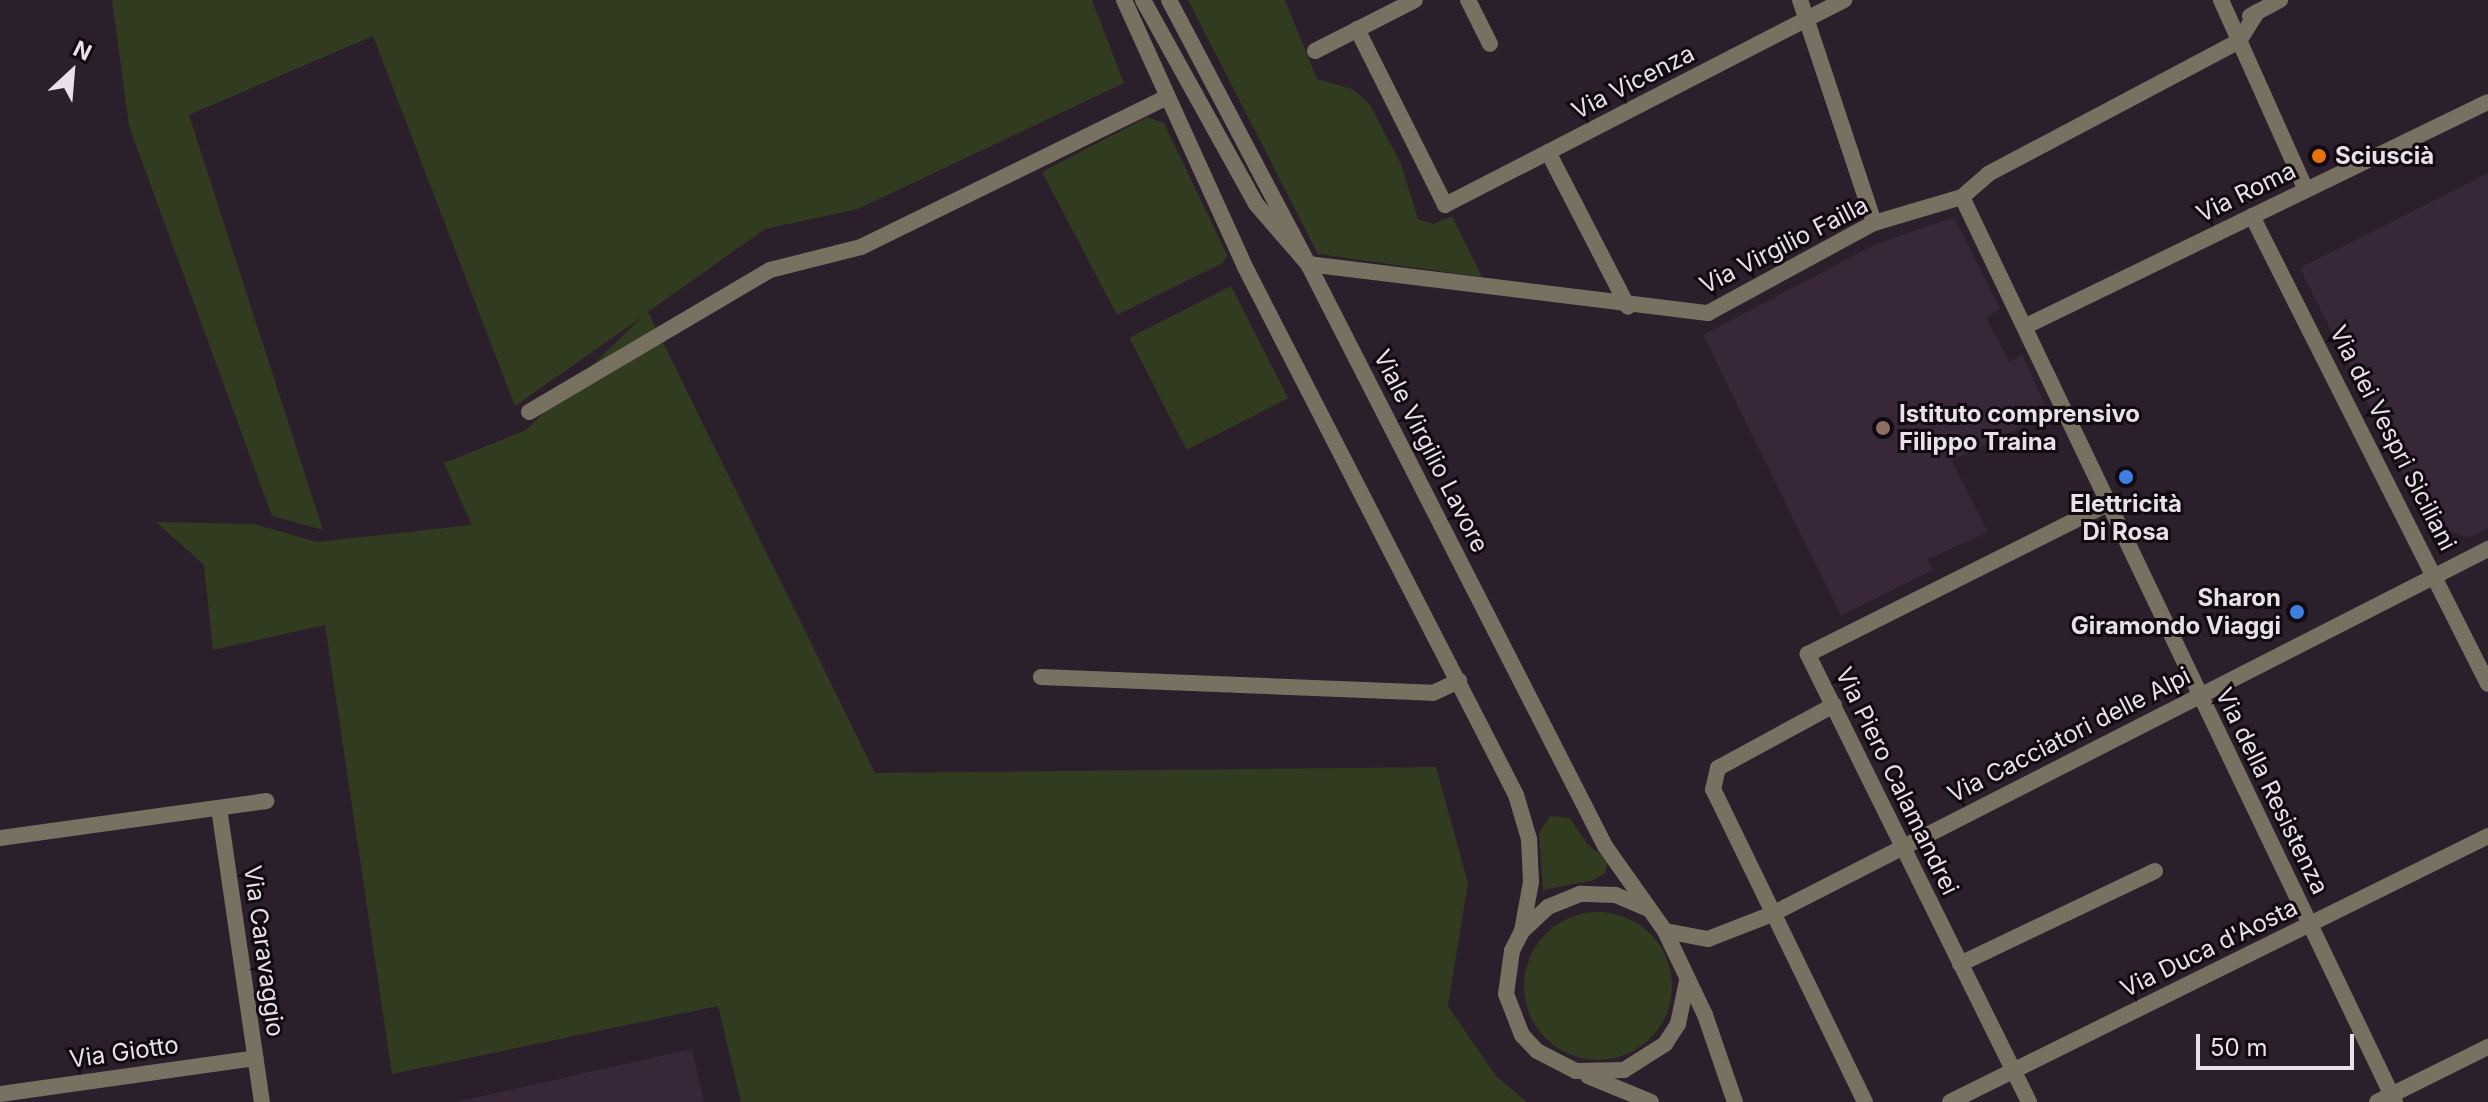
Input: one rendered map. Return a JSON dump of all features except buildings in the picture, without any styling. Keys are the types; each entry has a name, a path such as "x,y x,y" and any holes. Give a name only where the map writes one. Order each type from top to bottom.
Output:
{"street":[{"path":"1124,0 1244,265 1516,795 1529,839 1531,882 1522,931 1507,972 1512,1015 1537,1051 1651,1102"},
{"name":"Viale Virgilio Lavore","path":"1143,0 1256,204 1308,264 1605,846 1665,931"},
{"path":"1169,0 1308,264"},
{"path":"1315,51 1415,0"},
{"path":"1468,0 1490,44"},
{"path":"1800,0 1809,18 1874,223"},
{"name":"Via Vicenza","path":"1357,29 1445,205 1844,0"},
{"path":"2221,0 2306,190"},
{"path":"2232,25 2280,0"},
{"path":"2239,41 2257,12"},
{"name":"Via Virgilio Failla","path":"1308,264 1628,307 1708,313 1874,223 1962,197 1988,174 2239,41"},
{"path":"529,412 770,270 861,247 1167,97"},
{"name":"Via Roma","path":"2026,326 2488,102"},
{"path":"1548,152 1628,307"},
{"name":"Via della Resistenza","path":"1962,197 2310,924 2388,1100"},
{"name":"Via dei Vespri Siciliani","path":"2252,216 2488,684"},
{"name":"Via Piero Calamandrei","path":"2029,1102 1808,654 2110,503"},
{"name":"Via Cacciatori delle Alpi","path":"1665,931 1708,939 1772,914 2488,549"},
{"path":"1041,677 1433,693 1459,681"},
{"path":"1834,705 1718,768 1713,776 1713,789 1865,1102"},
{"path":"0,838 266,801"},
{"name":"Via Caravaggio","path":"219,808 262,1102"},
{"name":"Via Duca d'Aosta","path":"1950,1102 2488,836"},
{"path":"1960,964 2155,871"},
{"path":"1522,931 1548,907 1580,894 1615,895 1648,909"},
{"path":"1665,931 1687,977 1735,1102"},
{"path":"1576,1071 1624,1070 1646,1060 1678,1024 1687,977"},
{"path":"2388,1100 2488,1047"},
{"name":"Via Giotto","path":"0,1095 255,1058"},
{"path":"0,1095 1,1102"}],"shaded area":[{"path":"2488,173 2488,528 2468,538 2427,522 2300,268"},
{"name":"Istituto comprensivo Filippo Traina","path":"1954,217 2000,309 1986,318 2009,362 2022,355 2049,413 1952,461 1988,532 1928,559 1933,570 1841,616 1703,335 1874,245"},
{"path":"692,1049 704,1102 456,1102"}],"green space":[{"path":"112,0 1092,0 1124,83 858,209 765,229 648,312 875,773 1436,767 1468,883 1448,1006 1496,1076 1527,1102 741,1102 718,1006 392,1074 325,625 213,650 204,565 156,522 254,524 317,542 472,525 444,463 526,430 642,317 515,406 373,36 189,115 323,530 272,516 129,126"},
{"path":"1188,0 1285,0 1317,79 1352,89 1369,103 1401,164 1418,219 1433,224 1452,216 1482,277 1318,254"},
{"path":"1147,117 1164,123 1227,255 1223,263 1117,315 1042,172"},
{"path":"1231,286 1288,398 1187,450 1129,338"},
{"path":"1550,816 1570,818 1588,845 1608,860 1605,873 1594,880 1543,890 1539,833"},
{"path":"1598,912 1626,917 1650,934 1667,958 1672,986 1667,1014 1650,1038 1626,1055 1598,1060 1570,1055 1546,1038 1529,1014 1524,986 1529,958 1546,934 1570,917"}],"place":[{"name":"Sciuscià","path":"2319,156"},
{"name":"Istituto comprensivo Filippo Traina","path":"1883,428"},
{"name":"Elettricità Di Rosa","path":"2126,477"},
{"name":"Sharon Giramondo Viaggi","path":"2297,612"}]}
